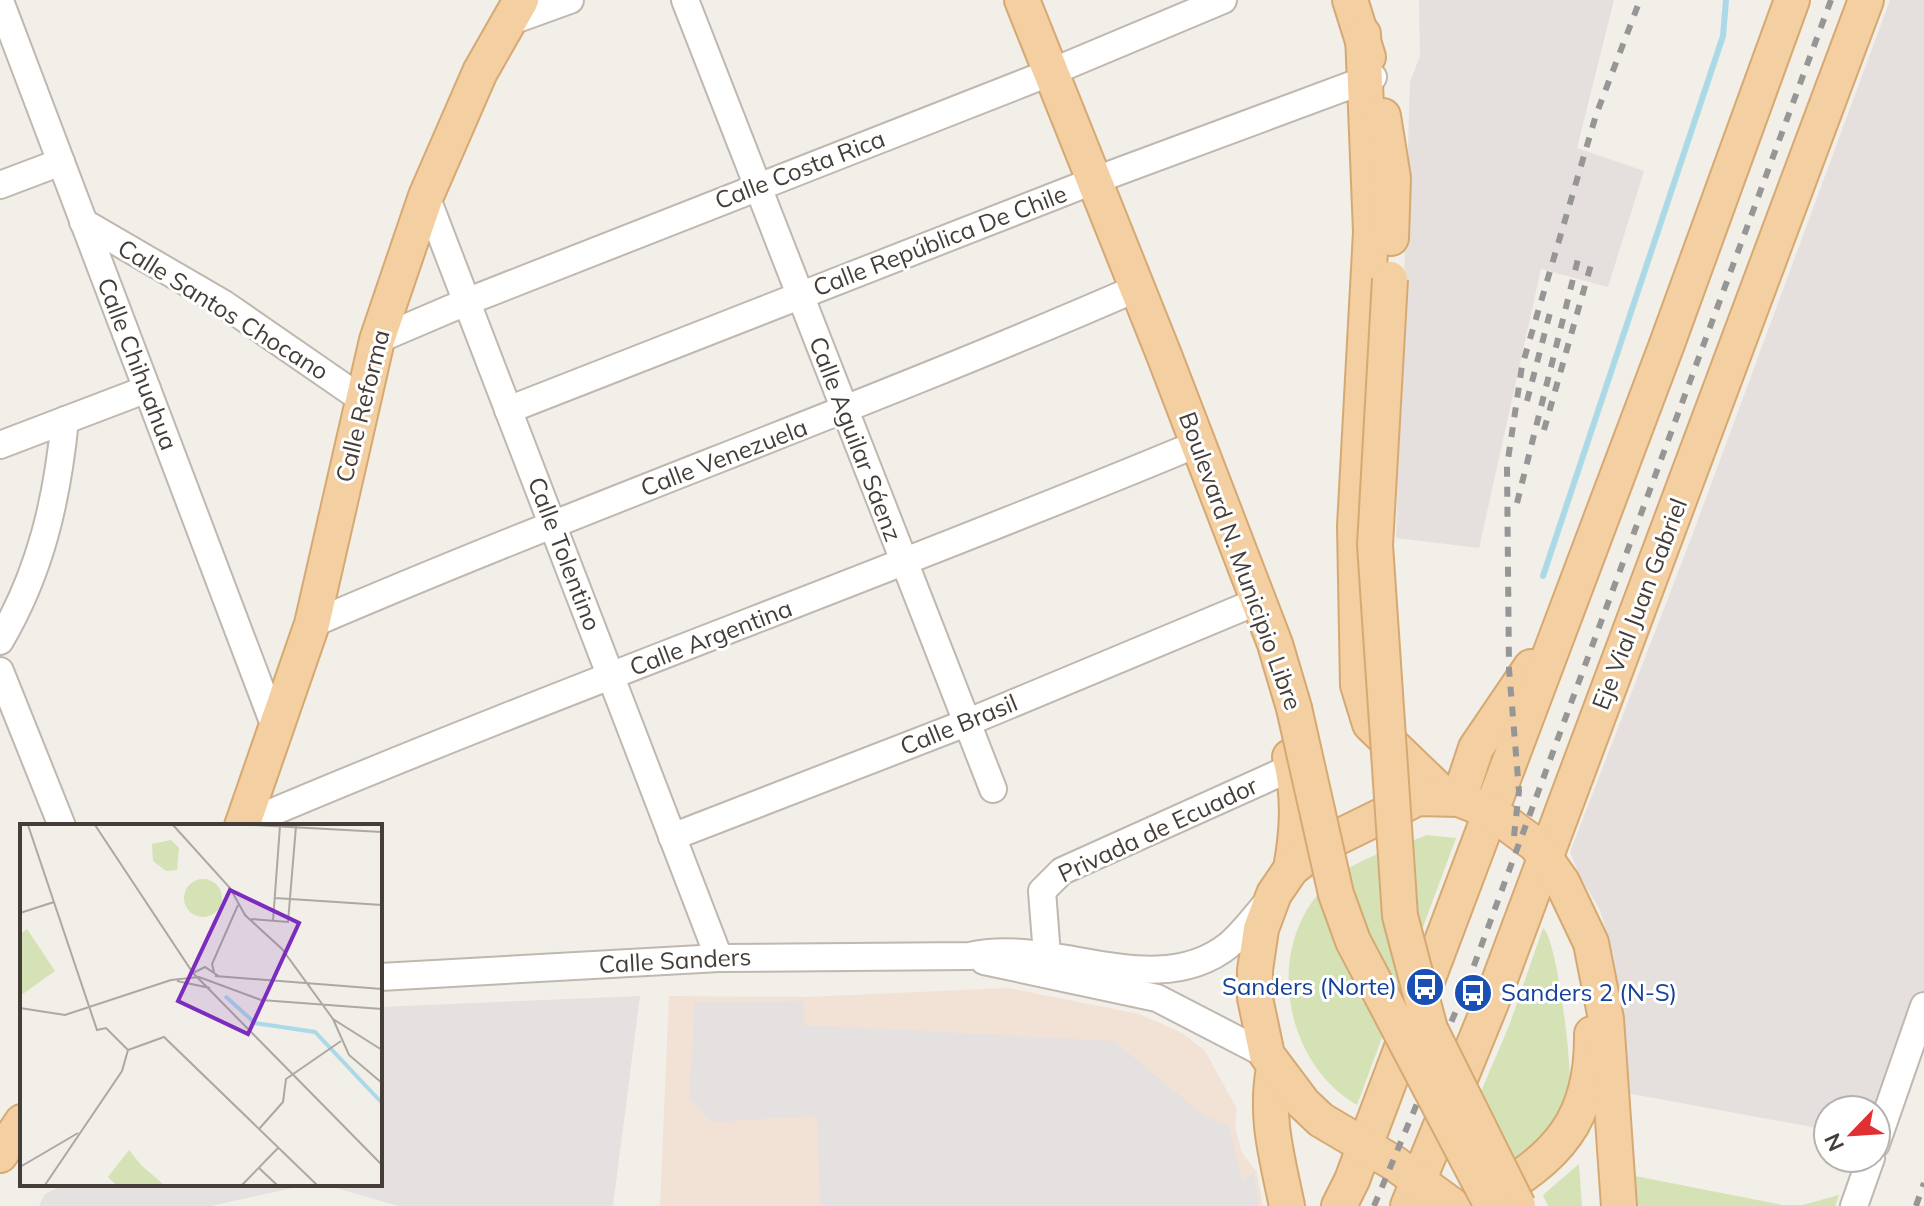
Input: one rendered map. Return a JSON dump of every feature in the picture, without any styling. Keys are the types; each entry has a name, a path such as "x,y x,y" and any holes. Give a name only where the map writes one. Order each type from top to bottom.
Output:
{"main road":[{"name":"Boulevard N. Municipio Libre","path":"1022,0 1275,644 1294,708 1336,894 1353,941 1493,1206"},
{"path":"1350,0 1363,34 1368,79 1371,232 1355,526 1358,685 1370,724 1453,798"},
{"path":"1339,1206 1365,1147 1491,812 1792,0"},
{"name":"Eje Vial Juan Gabriel","path":"1414,1194 1546,856 1866,0"},
{"name":"Calle Reforma","path":"242,824 312,624 377,340 426,196 480,72 515,11"},
{"path":"1368,79 1389,141 1393,178 1375,545 1400,916 1430,1029 1518,1206"},
{"path":"1139,298 1143,343 1180,451 1268,668 1298,792 1298,831 1282,881 1261,929 1255,970 1255,998 1271,1062 1270,1137 1287,1206"},
{"path":"1453,798 1476,748 1532,666 1553,644"},
{"path":"1282,881 1320,846 1418,798 1453,798 1491,812 1523,833 1546,856 1591,943 1606,1019 1619,1206"},
{"path":"1576,918 1592,1010 1592,1055 1609,1206"},
{"path":"1470,1206 1520,1179 1555,1151 1578,1118 1586,1097 1592,1055"},
{"path":"1271,1062 1321,1120 1365,1147 1414,1194 1453,1206"},
{"path":"0,1155 20,1125"}],"street":[{"path":"515,11 570,0"},
{"name":"Calle Aguilar Sáenz","path":"685,0 993,789"},
{"name":"Calle Costa Rica","path":"377,340 466,302 1049,73 1223,0"},
{"name":"Calle Chihuahua","path":"0,1 275,727"},
{"name":"Calle República De Chile","path":"508,410 1093,181 1368,79"},
{"path":"0,185 61,162"},
{"name":"Calle Tolentino","path":"426,196 719,958"},
{"name":"Calle Santos Chocano","path":"83,222 224,304 363,400"},
{"name":"Calle Venezuela","path":"312,624 843,411 1139,298"},
{"path":"0,445 147,389"},
{"path":"0,641 30,584 41,551 59,480 65,420"},
{"name":"Calle Argentina","path":"244,824 401,757 903,563 1180,451"},
{"name":"Calle Brasil","path":"672,837 966,723 1244,607"},
{"path":"0,671 61,824"},
{"name":"Privada de Ecuador","path":"1047,955 1042,891 1062,871 1293,767"},
{"name":"Calle Sanders","path":"382,977 719,958 970,956 1006,951 1131,968 1182,967 1226,947 1282,881"},
{"name":"Calle Sanders","path":"970,956 1002,967 1157,998 1212,1023 1271,1062"},
{"path":"1892,1099 1924,1006"},
{"path":"1854,1206 1865,1174"}],"shaded area":[{"path":"1419,0 1614,0 1577,148 1644,171 1608,287 1541,269 1479,548 1396,538 1410,82 1420,56"},
{"path":"1890,0 1924,0 1924,1041 1887,1094 1812,1094 1812,1127 1621,1092 1614,959 1600,910 1580,877 1570,852 1692,536"},
{"path":"1008,988 1139,1014 1184,1034 1205,1051 1237,1109 1235,1125 1241,1151 1257,1173 1263,1206 660,1206 669,996 807,997"},
{"path":"640,996 613,1206 398,1206 330,1186 382,1186 382,1007"},
{"path":"804,1001 804,1025 1114,1041 1203,1115 1229,1126 1242,1181 1254,1173 1259,1206 820,1206 817,1116 711,1122 689,1097 695,1002"},
{"path":"62,1186 302,1186 211,1206 39,1206 45,1194"}],"green space":[{"path":"1427,835 1456,838 1357,1105 1333,1087 1314,1064 1300,1037 1291,1008 1289,977 1292,947 1303,918 1331,881 1356,864"},
{"path":"1543,928 1554,955 1563,1007 1569,1095 1560,1116 1546,1134 1511,1165 1476,1103 1509,1026"},
{"path":"1579,1164 1582,1206 1548,1206 1543,1195"},
{"path":"1630,1175 1782,1205 1803,1205 1839,1195 1835,1206 1632,1206"}],"waterway":[{"path":"1543,576 1723,36 1726,0"}],"railway":[{"path":"1514,836 1519,791 1509,669 1507,466 1522,366 1596,115 1640,0"},
{"path":"1374,1206 1466,987 1831,0"},
{"path":"1517,503 1580,251"},
{"path":"1544,430 1592,261"},
{"path":"1527,401 1552,305"},
{"path":"1916,1206 1924,1183"}],"place":[{"name":"Sanders (Norte)","path":"1425,987"},
{"name":"Sanders 2 (N-S)","path":"1473,993"}]}
